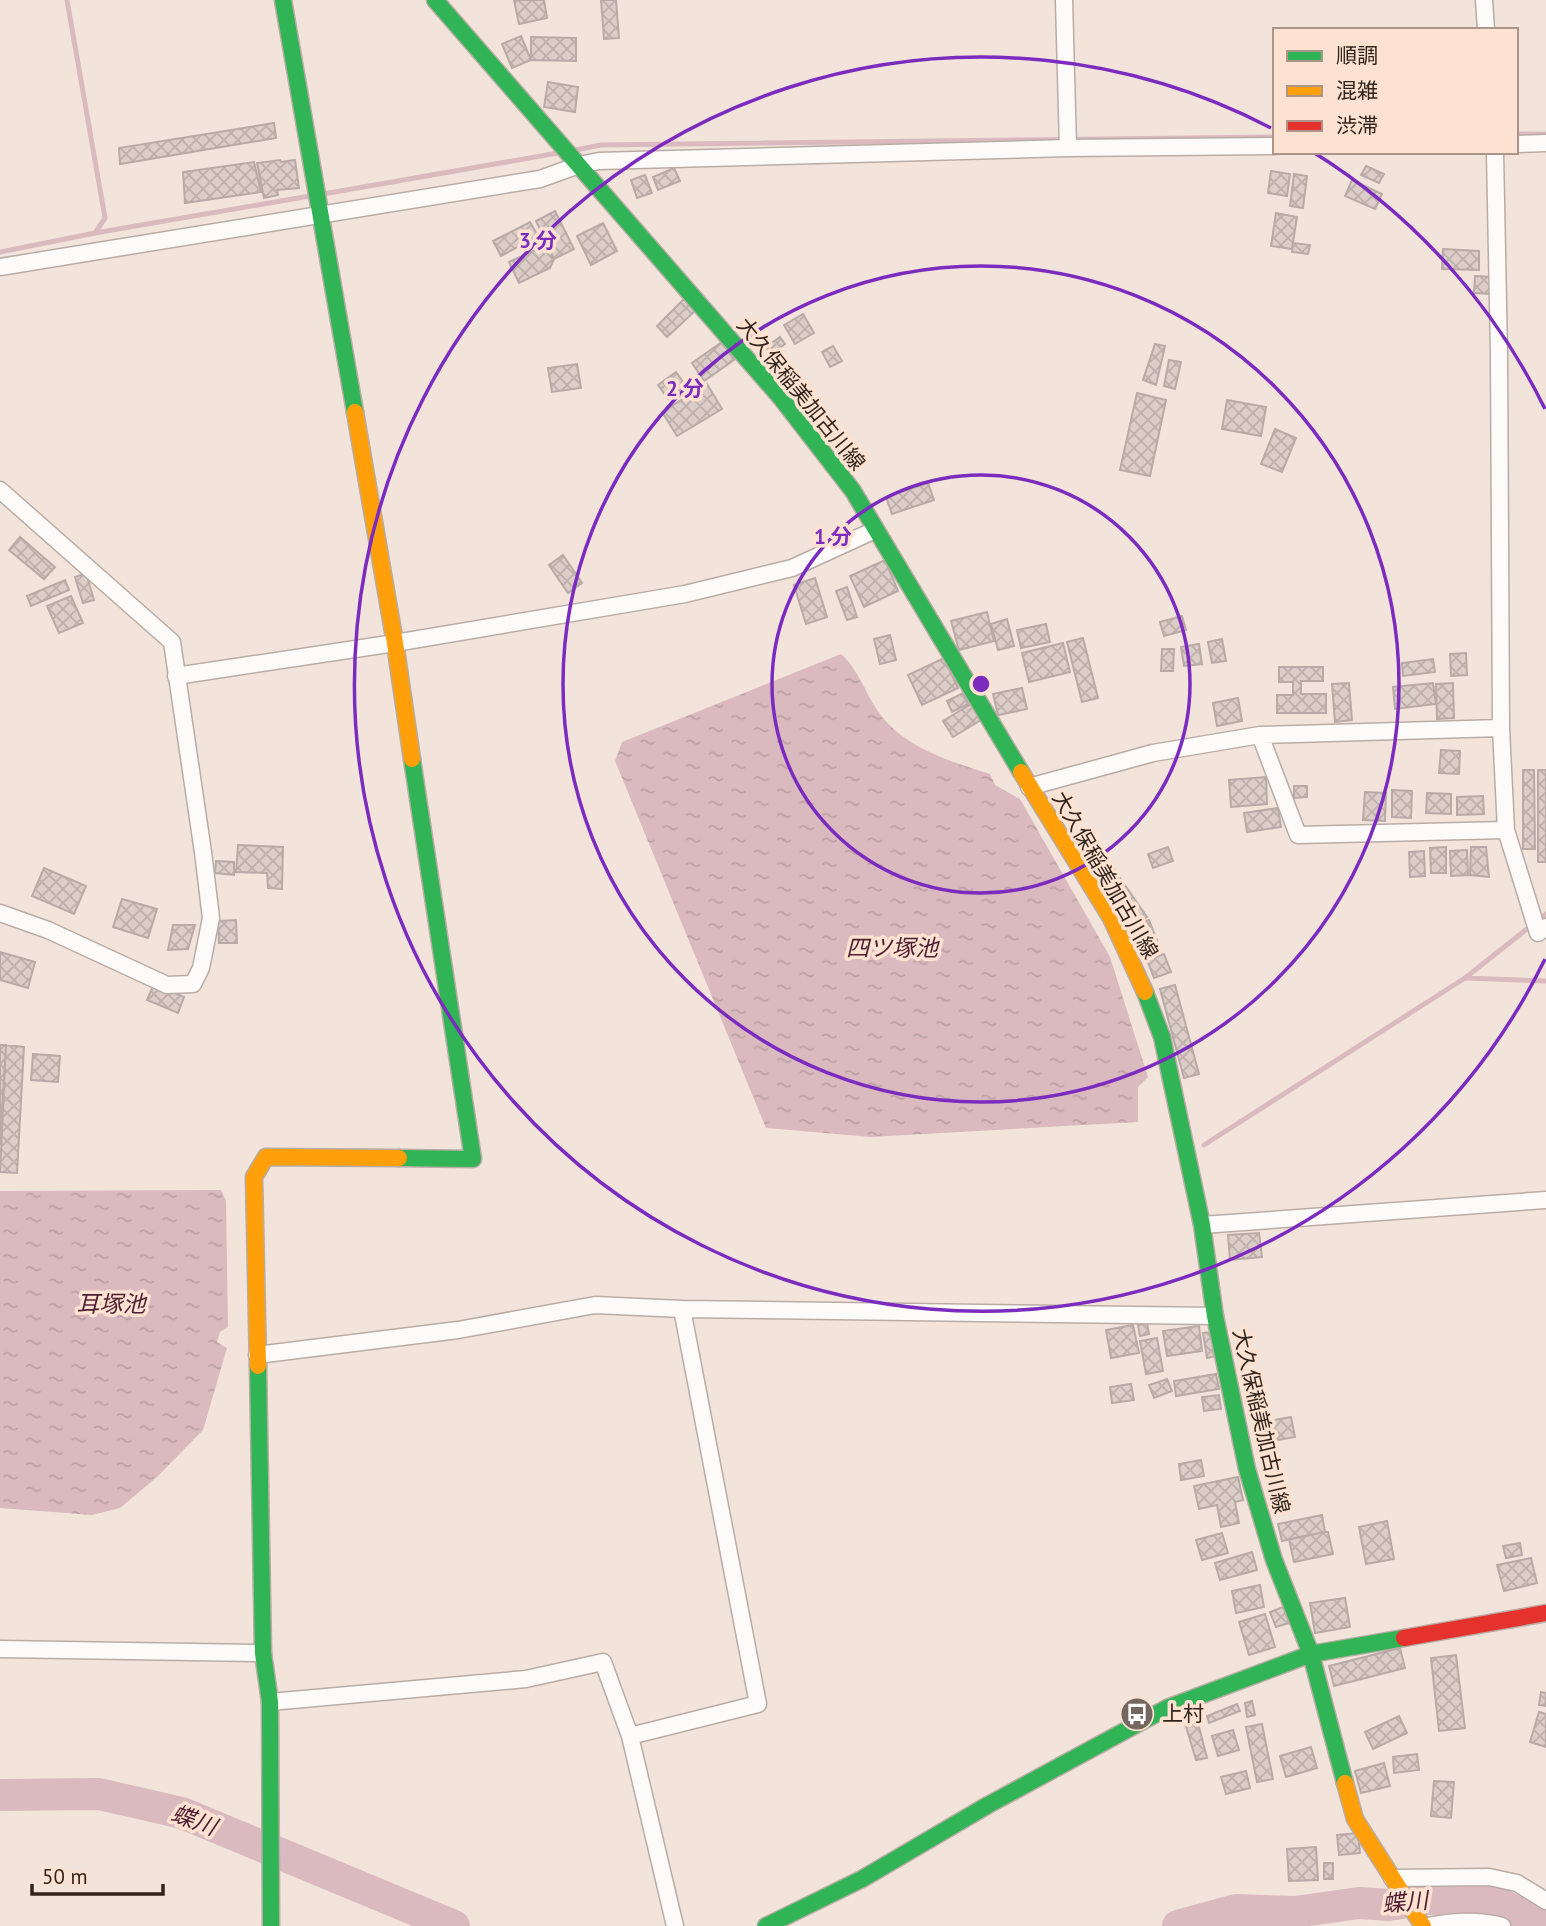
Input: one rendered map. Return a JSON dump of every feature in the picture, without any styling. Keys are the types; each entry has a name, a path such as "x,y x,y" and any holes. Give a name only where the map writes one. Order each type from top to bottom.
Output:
{"street":[{"path":"271,1926 271,1702 264,1653 254,1177 266,1157 473,1159 395,643 283,0"},
{"name":"大久保稲美加古川線","path":"435,0 781,398 853,491 1029,788 1111,918 1139,976 1162,1037 1202,1225 1214,1316 1247,1469 1274,1560 1311,1654 1355,1819 1423,1923"},
{"path":"1064,0 1068,148"},
{"path":"1484,0 1486,28"},
{"path":"1518,144 1546,143"},
{"path":"0,267 540,179 599,161 1068,148 1273,146"},
{"path":"1495,154 1501,728 1506,830 1538,933 1546,927"},
{"path":"0,490 172,642 211,918 201,968 192,984 167,985 48,930 0,913"},
{"path":"176,676 395,643 685,594 792,568 875,530"},
{"path":"1029,788 1153,754 1260,735 1501,728"},
{"path":"1260,735 1298,835 1506,830"},
{"path":"1202,1225 1546,1200"},
{"path":"257,1355 458,1330 595,1305 682,1309 1214,1316"},
{"path":"630,1736 758,1704 682,1309"},
{"path":"766,1926 862,1879 988,1805 1167,1708 1311,1654 1546,1613"},
{"path":"0,1649 264,1653"},
{"path":"271,1702 526,1679 603,1662 630,1736 675,1926"},
{"path":"1395,1883 1489,1877 1517,1883 1546,1901"},
{"path":"1423,1923 1484,1921 1502,1926"}],"water":[{"name":"四ツ塚池","path":"841,654 853,667 880,714 902,736 930,752 990,774 995,785 1020,799 1110,957 1148,1077 1138,1087 1138,1122 871,1137 766,1128 615,761 622,742"},
{"name":"耳塚池","path":"221,1190 226,1201 228,1327 220,1332 217,1342 227,1348 203,1430 157,1477 120,1508 92,1515 0,1508 0,1191"}],"building":[{"path":"514,0 544,0 547,18 519,24"},
{"path":"601,0 616,0 619,38 604,39"},
{"path":"521,36 531,60 512,68 502,44"},
{"path":"531,37 576,38 576,61 531,60"},
{"path":"548,82 578,87 575,112 544,107"},
{"path":"274,123 276,138 120,164 119,148"},
{"path":"295,160 299,188 277,190 278,195 264,198 257,163"},
{"path":"254,162 261,192 185,203 183,172"},
{"path":"1366,166 1384,174 1379,183 1361,175"},
{"path":"674,168 680,181 658,190 653,177"},
{"path":"1271,171 1290,174 1287,196 1268,193"},
{"path":"1294,174 1307,176 1303,208 1290,206"},
{"path":"645,175 652,193 637,198 631,180"},
{"path":"1352,180 1382,194 1375,209 1345,196"},
{"path":"555,211 574,249 554,259 536,221"},
{"path":"1276,213 1297,217 1292,249 1271,246"},
{"path":"530,222 538,236 501,256 493,241"},
{"path":"603,223 617,251 591,265 577,236"},
{"path":"1293,243 1310,245 1308,254 1292,252"},
{"path":"540,248 554,259 550,268 519,283 509,262"},
{"path":"1443,249 1479,251 1479,270 1442,269"},
{"path":"1475,276 1492,277 1492,294 1474,293"},
{"path":"684,299 695,311 667,337 657,326"},
{"path":"803,314 814,333 795,344 784,325"},
{"path":"780,337 785,344 770,354 766,347"},
{"path":"722,342 734,360 704,381 692,363"},
{"path":"1155,344 1165,346 1156,385 1143,380"},
{"path":"833,346 842,361 830,367 822,352"},
{"path":"1169,360 1181,362 1175,389 1164,386"},
{"path":"577,364 581,388 552,392 548,368"},
{"path":"676,372 686,386 668,399 658,385"},
{"path":"707,384 722,409 677,436 662,412"},
{"path":"1137,393 1166,400 1150,476 1120,470"},
{"path":"1227,400 1266,407 1261,436 1222,429"},
{"path":"1275,429 1296,438 1282,472 1261,464"},
{"path":"928,483 934,500 892,514 886,497"},
{"path":"20,537 55,567 44,579 9,550"},
{"path":"563,555 582,583 568,593 549,565"},
{"path":"885,560 898,591 864,607 850,576"},
{"path":"86,573 94,600 83,603 75,577"},
{"path":"815,578 827,617 806,624 794,585"},
{"path":"65,580 69,590 31,606 27,596"},
{"path":"847,587 857,617 847,620 836,591"},
{"path":"71,596 83,623 59,633 47,606"},
{"path":"987,612 994,641 959,650 951,621"},
{"path":"1182,616 1186,630 1164,636 1160,622"},
{"path":"1007,619 1014,646 998,650 991,624"},
{"path":"1046,624 1050,642 1021,648 1017,630"},
{"path":"890,635 896,660 880,664 874,639"},
{"path":"1083,638 1098,698 1082,702 1067,642"},
{"path":"1222,639 1226,661 1212,663 1208,642"},
{"path":"1063,643 1070,672 1029,682 1022,653"},
{"path":"1199,644 1202,664 1184,666 1181,647"},
{"path":"1162,649 1174,649 1173,671 1161,671"},
{"path":"1466,653 1467,675 1451,676 1450,654"},
{"path":"944,658 958,688 922,705 908,675"},
{"path":"1433,659 1435,672 1403,676 1402,663"},
{"path":"1279,667 1323,667 1323,681 1301,681 1301,694 1326,694 1326,713 1277,713 1277,695 1293,695 1293,682 1279,682"},
{"path":"1349,683 1352,720 1335,722 1332,684"},
{"path":"1433,683 1436,704 1395,709 1393,687"},
{"path":"1453,683 1454,718 1437,719 1436,684"},
{"path":"1022,688 1027,709 998,715 993,694"},
{"path":"963,693 968,704 952,712 947,701"},
{"path":"1238,698 1242,721 1217,726 1213,703"},
{"path":"971,704 981,720 953,737 943,721"},
{"path":"1441,750 1460,751 1459,774 1439,773"},
{"path":"1523,770 1534,770 1535,849 1523,849"},
{"path":"1538,770 1546,770 1546,862 1538,862"},
{"path":"1266,777 1267,804 1231,807 1229,780"},
{"path":"1294,786 1307,786 1307,797 1294,798"},
{"path":"1392,790 1412,791 1411,818 1392,817"},
{"path":"1365,792 1386,793 1385,821 1363,820"},
{"path":"1427,793 1451,794 1451,814 1426,813"},
{"path":"1483,796 1484,814 1457,815 1457,797"},
{"path":"1278,808 1281,827 1247,832 1244,813"},
{"path":"238,845 283,847 282,889 268,888 267,873 236,872"},
{"path":"1168,847 1173,861 1153,868 1148,854"},
{"path":"1446,847 1446,873 1431,873 1430,848"},
{"path":"1471,847 1486,847 1489,877 1470,875"},
{"path":"1467,850 1468,875 1451,876 1450,851"},
{"path":"1424,851 1425,876 1410,877 1409,852"},
{"path":"216,861 234,862 234,875 215,873"},
{"path":"1111,865 1147,917 1134,925 1098,874"},
{"path":"44,868 86,886 74,914 32,896"},
{"path":"122,899 157,909 148,938 113,927"},
{"path":"236,920 237,943 219,943 218,921"},
{"path":"1149,920 1160,948 1145,954 1134,925"},
{"path":"173,925 195,925 188,949 168,950"},
{"path":"0,952 35,962 28,988 0,980"},
{"path":"1164,954 1171,972 1154,978 1147,960"},
{"path":"154,984 184,997 178,1013 147,1000"},
{"path":"1175,985 1199,1074 1184,1078 1160,989"},
{"path":"0,1045 6,1045 0,1145"},
{"path":"6,1045 24,1047 17,1173 0,1172"},
{"path":"33,1054 60,1056 58,1082 31,1080"},
{"path":"1259,1233 1262,1257 1230,1260 1228,1235"},
{"path":"1147,1323 1149,1334 1140,1336 1138,1325"},
{"path":"1133,1325 1139,1353 1111,1358 1106,1330"},
{"path":"1199,1326 1202,1351 1167,1356 1163,1331"},
{"path":"1213,1332 1216,1356 1207,1358 1203,1333"},
{"path":"1157,1338 1163,1371 1146,1374 1140,1341"},
{"path":"1216,1374 1219,1389 1176,1396 1174,1381"},
{"path":"1167,1379 1172,1391 1154,1398 1149,1385"},
{"path":"1131,1384 1134,1400 1112,1403 1110,1387"},
{"path":"1219,1395 1221,1409 1204,1411 1202,1397"},
{"path":"1291,1417 1295,1437 1267,1442 1263,1422"},
{"path":"1201,1460 1204,1476 1181,1480 1179,1464"},
{"path":"1238,1477 1243,1500 1235,1502 1239,1523 1221,1527 1217,1505 1199,1509 1194,1486"},
{"path":"1322,1515 1325,1532 1282,1541 1278,1524"},
{"path":"1387,1521 1394,1559 1366,1564 1359,1527"},
{"path":"1328,1532 1333,1554 1294,1562 1289,1539"},
{"path":"1222,1533 1228,1553 1202,1560 1196,1540"},
{"path":"1520,1543 1522,1555 1506,1558 1503,1546"},
{"path":"1252,1552 1257,1570 1220,1580 1215,1563"},
{"path":"1531,1558 1537,1583 1504,1591 1497,1565"},
{"path":"1260,1585 1264,1607 1236,1613 1232,1591"},
{"path":"1345,1598 1350,1627 1315,1633 1310,1603"},
{"path":"1283,1607 1289,1623 1276,1627 1270,1612"},
{"path":"1265,1614 1275,1647 1249,1655 1239,1622"},
{"path":"1400,1648 1405,1668 1334,1686 1329,1666"},
{"path":"1456,1655 1465,1728 1439,1731 1431,1658"},
{"path":"1541,1692 1546,1693 1546,1706 1539,1705"},
{"path":"1252,1701 1255,1715 1247,1717 1245,1703"},
{"path":"1237,1704 1240,1711 1209,1723 1207,1716"},
{"path":"1539,1712 1546,1714 1546,1747 1530,1742"},
{"path":"1399,1716 1407,1733 1373,1749 1365,1732"},
{"path":"1197,1719 1207,1758 1196,1760 1185,1723"},
{"path":"1262,1724 1273,1779 1257,1782 1246,1727"},
{"path":"1233,1730 1239,1750 1218,1756 1212,1736"},
{"path":"1311,1747 1317,1768 1286,1777 1280,1756"},
{"path":"1417,1754 1419,1770 1394,1773 1393,1757"},
{"path":"1384,1763 1390,1786 1361,1793 1355,1771"},
{"path":"1246,1771 1250,1788 1226,1794 1221,1777"},
{"path":"1434,1781 1454,1782 1451,1818 1431,1816"},
{"path":"1358,1833 1360,1853 1339,1855 1337,1835"},
{"path":"1316,1847 1318,1880 1289,1881 1287,1849"},
{"path":"1324,1863 1333,1863 1333,1879 1324,1879"}],"waterway":[{"path":"0,252 95,233 105,218 67,0"},
{"path":"1518,134 1546,134"},
{"path":"575,150 601,145 1273,137"},
{"path":"323,194 558,153"},
{"path":"95,233 310,196"},
{"path":"1204,1145 1465,978 1546,914"},
{"path":"1465,978 1546,981"},
{"name":"蝶川","path":"0,1795 99,1794 182,1813 454,1926"},
{"name":"蝶川","path":"1178,1926 1236,1910 1295,1912 1359,1903 1389,1905 1427,1899 1494,1901 1546,1926"}],"traffic: fast":[{"path":"283,0 355,412"},
{"path":"435,0 781,398 853,491 1021,772"},
{"path":"399,1158 473,1159 412,759"},
{"path":"1145,992 1162,1037 1202,1225 1215,1316 1247,1469 1274,1560 1311,1654 1345,1783"},
{"path":"258,1366 263,1653 270,1702 271,1926"},
{"path":"766,1926 862,1879 988,1805 1167,1708 1311,1654 1404,1638"}],"traffic: slow":[{"path":"355,412 412,759"},
{"path":"1021,772 1111,918 1145,992"},
{"path":"258,1366 254,1177 266,1157 399,1158"},
{"path":"1345,1783 1355,1819 1423,1926"}],"traffic: jam":[{"path":"1404,1638 1546,1613"}],"place":[{"name":"上村","path":"1137,1714"}]}
